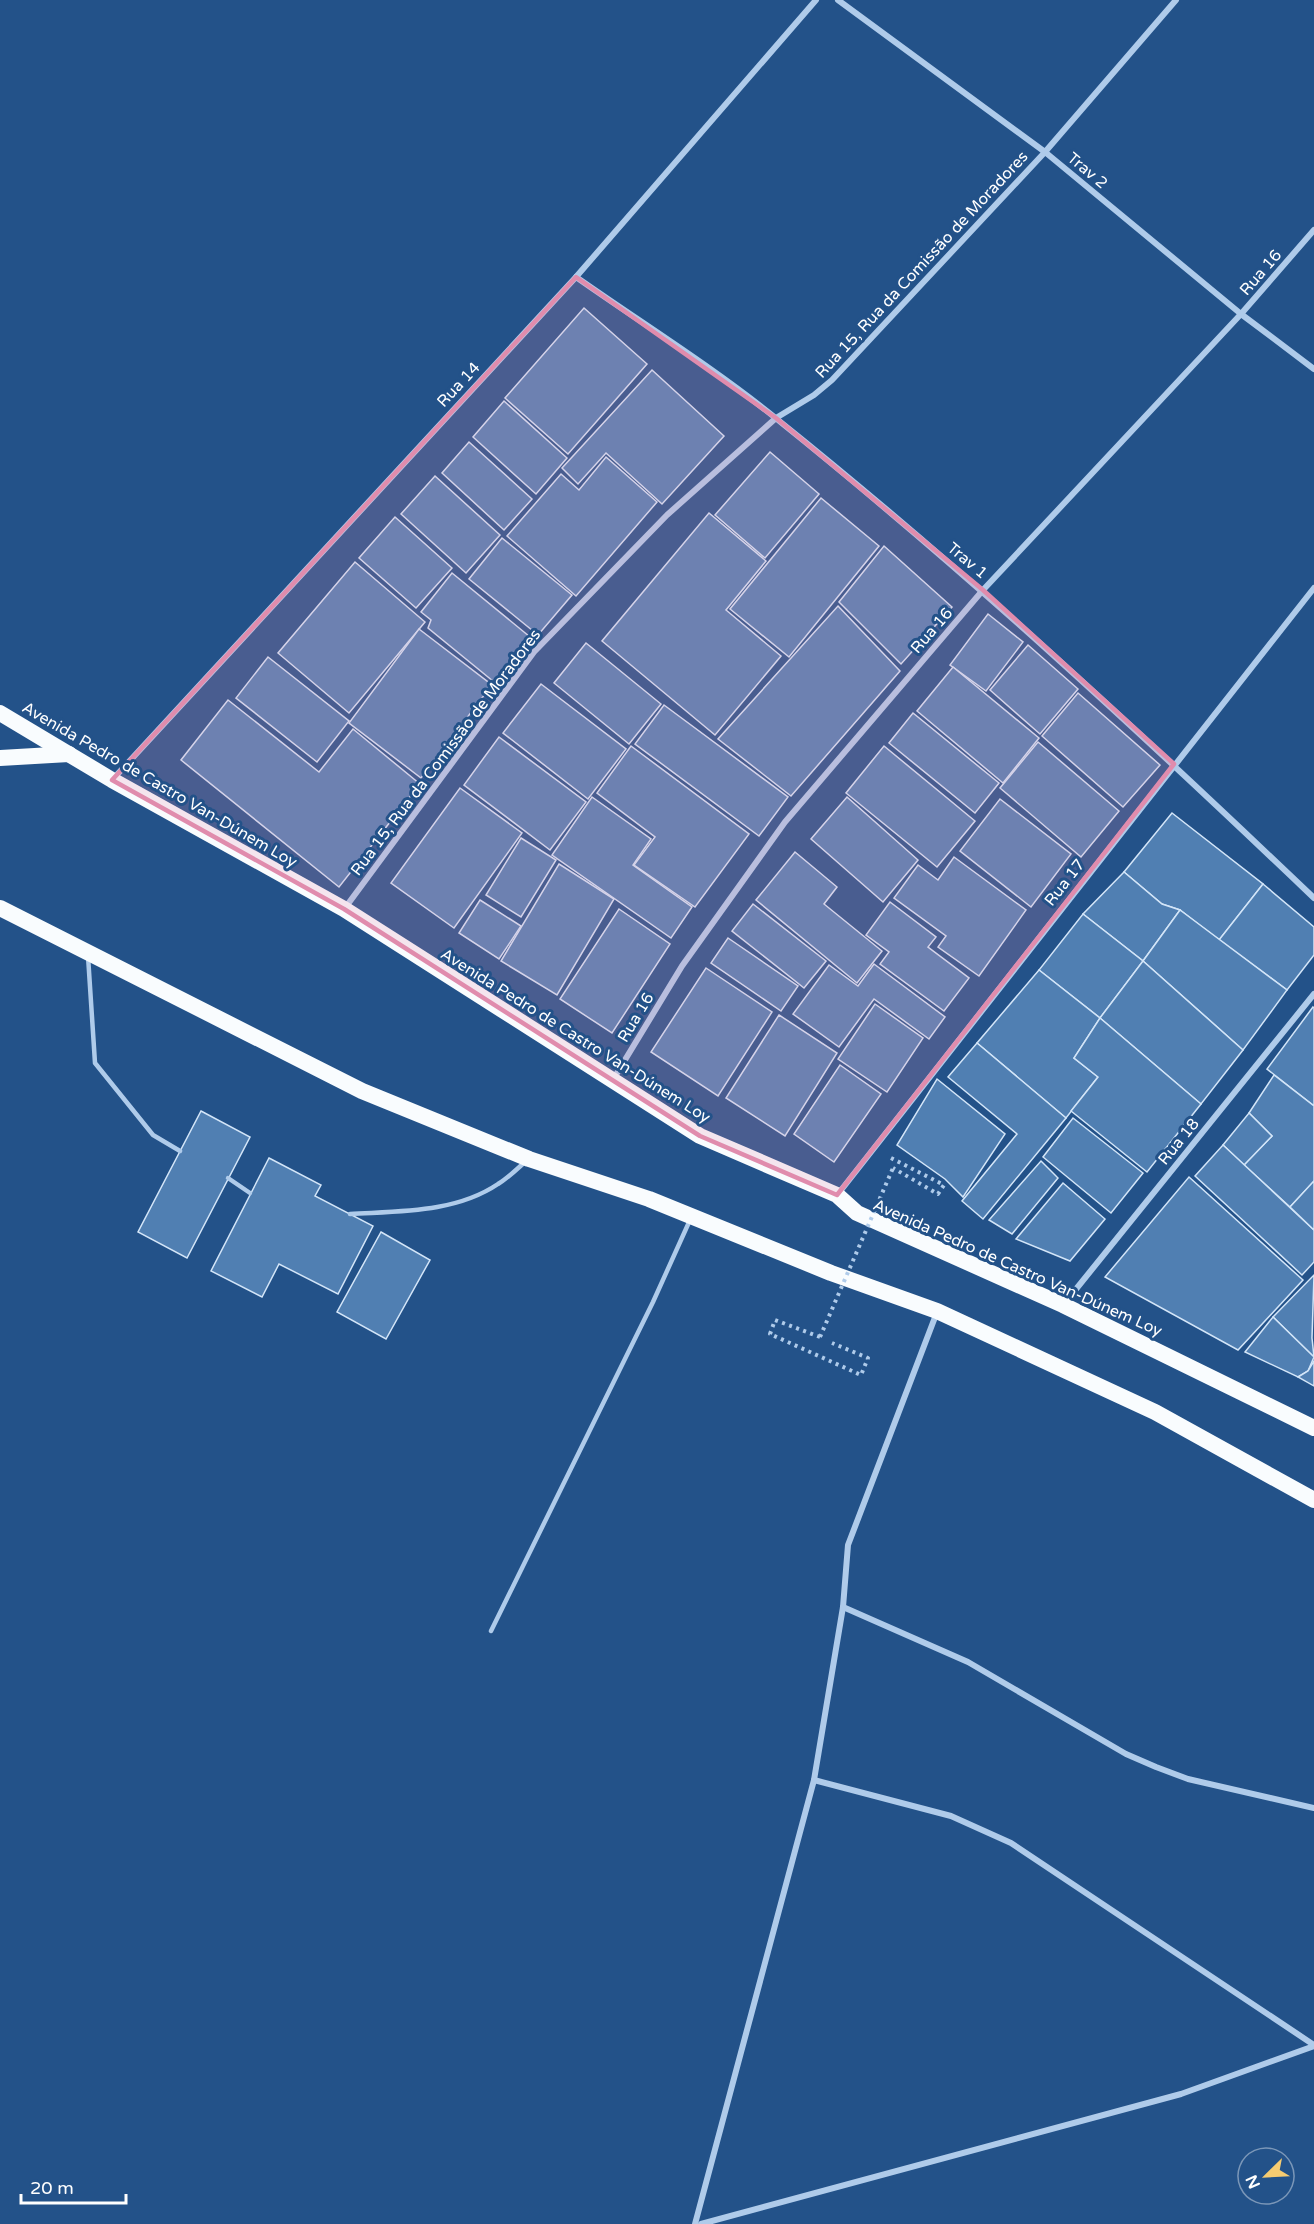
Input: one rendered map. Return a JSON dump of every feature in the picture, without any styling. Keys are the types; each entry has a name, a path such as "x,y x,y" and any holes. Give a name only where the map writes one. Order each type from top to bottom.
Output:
{"highway":[{"name":"Avenida Pedro de Castro Van-Dúnem Loy","path":"0,713 112,780 344,909 700,1136 837,1195 857,1213 1063,1305 1314,1428"},
{"path":"0,758 69,754"},
{"path":"0,908 87,954 362,1091 529,1159 692,1216 831,1273 937,1311 1155,1412 1314,1500"}],"street":[{"name":"Rua 14","path":"112,780 576,277 816,0"},
{"name":"Trav 2","path":"838,0 1045,152 1241,314 1314,369"},
{"name":"Rua 15, Rua da Comissão de Moradores","path":"344,909 534,652 667,515 776,418 814,395 832,380 1045,152 1176,0"},
{"name":"Rua 16","path":"612,1081 682,966 785,822 983,590 1241,314 1314,230"},
{"name":"Trav 1","path":"576,277 776,418 983,590 1173,764 1314,898"},
{"name":"Rua 17","path":"837,1195 1173,764 1314,588"},
{"name":"Rua 18","path":"1063,1305 1314,994"},
{"path":"695,2224 814,1780 843,1607 844,1568 855,1523 937,1311"},
{"path":"843,1607 968,1662 1126,1754 1156,1767 1188,1779 1314,1808"},
{"path":"814,1780 951,1816 981,1827 1038,1861 1314,2046"},
{"path":"701,2224 1181,2094 1314,2046"}],"lane":[{"path":"87,954 95,1063 153,1135 180,1151"},
{"path":"350,1214 414,1211 465,1201 497,1185 529,1159"},
{"path":"228,1178 250,1193"},
{"path":"491,1631 653,1302 692,1216"}],"path":[{"path":"832,1343 868,1358 861,1376 770,1334 774,1320 820,1337 894,1168 938,1194 944,1185 873,1149"}],"highlighted area":[{"path":"576,277 776,418 983,590 1174,764 837,1195 700,1136 344,909 112,780"}],"building":[{"path":"584,308 647,364 568,454 505,398"},
{"path":"652,370 724,436 662,504 606,453 578,484 562,468"},
{"path":"504,401 567,458 536,494 473,437"},
{"path":"469,442 532,499 504,530 442,473"},
{"path":"770,452 819,494 765,558 715,515"},
{"path":"606,457 657,502 576,596 507,536 561,474 579,490"},
{"path":"435,476 500,535 466,573 401,514"},
{"path":"821,498 879,546 789,657 730,609"},
{"path":"709,513 766,561 726,610 781,656 715,735 602,641"},
{"path":"395,517 452,568 416,608 359,558"},
{"path":"502,538 572,595 538,635 469,579"},
{"path":"884,546 952,607 901,664 839,602"},
{"path":"355,562 425,622 349,713 278,653"},
{"path":"452,573 535,641 499,686 428,628 431,620 421,612"},
{"path":"838,606 900,671 791,796 718,739"},
{"path":"988,614 1023,642 986,691 950,665"},
{"path":"419,629 492,685 421,778 349,723"},
{"path":"586,643 661,704 629,744 554,683"},
{"path":"1028,645 1078,689 1040,734 990,690"},
{"path":"268,657 349,721 317,762 236,698"},
{"path":"953,667 1039,738 1003,783 917,711"},
{"path":"541,684 626,749 588,799 503,733"},
{"path":"1078,693 1160,765 1123,807 1042,736"},
{"path":"228,700 319,772 353,729 420,784 339,887 181,760"},
{"path":"664,705 788,797 759,836 635,744"},
{"path":"913,713 999,783 975,813 889,743"},
{"path":"499,737 586,802 550,850 464,785"},
{"path":"1038,742 1119,811 1081,857 1000,788"},
{"path":"631,746 749,834 695,907 634,865 655,837 597,793"},
{"path":"884,746 975,821 937,867 846,793"},
{"path":"460,788 522,833 454,928 391,883"},
{"path":"592,797 651,839 633,865 692,907 671,938 552,855"},
{"path":"847,797 918,860 883,902 811,839"},
{"path":"1000,799 1071,854 1031,907 960,851"},
{"path":"1172,813 1263,884 1219,940 1180,910 1162,904 1124,872"},
{"path":"521,838 556,860 521,917 486,895"},
{"path":"795,852 837,887 824,904 882,951 857,983 756,900"},
{"path":"954,857 1026,910 979,976 938,947 946,936 894,898 918,865 938,880"},
{"path":"559,864 614,899 557,995 501,961"},
{"path":"1124,872 1162,904 1180,910 1143,961 1083,914"},
{"path":"1263,884 1314,927 1314,955 1287,990 1219,940"},
{"path":"480,900 521,926 499,959 459,933"},
{"path":"890,902 936,937 928,947 969,978 944,1011 880,964 889,952 866,935"},
{"path":"753,904 826,961 804,988 732,931"},
{"path":"619,909 670,944 612,1033 560,999"},
{"path":"1180,910 1287,990 1243,1050 1143,961"},
{"path":"1083,914 1143,961 1100,1018 1039,970"},
{"path":"728,938 798,986 781,1011 711,963"},
{"path":"1143,961 1243,1050 1201,1104 1100,1018"},
{"path":"874,964 945,1017 929,1039 874,999 839,1047 793,1014 829,965 858,986"},
{"path":"706,968 772,1012 718,1096 651,1052"},
{"path":"1039,970 1100,1018 1074,1058 1098,1077 1066,1118 977,1043"},
{"path":"875,1004 923,1038 887,1092 838,1059"},
{"path":"1314,1008 1314,1106 1267,1069"},
{"path":"779,1015 837,1053 785,1136 726,1098"},
{"path":"1100,1018 1201,1104 1147,1172 1071,1111 1098,1077 1074,1058"},
{"path":"977,1043 1066,1118 983,1219 962,1201 1017,1134 948,1077"},
{"path":"840,1065 881,1094 834,1162 794,1134"},
{"path":"1274,1075 1314,1106 1314,1181 1290,1207 1244,1165 1272,1136 1249,1113"},
{"path":"937,1079 1005,1134 963,1197 945,1179 897,1145"},
{"path":"201,1111 250,1137 187,1258 138,1232"},
{"path":"1249,1113 1272,1136 1244,1165 1223,1145"},
{"path":"1073,1118 1143,1173 1111,1213 1043,1157"},
{"path":"1223,1145 1314,1230 1314,1262 1302,1275 1195,1176"},
{"path":"269,1158 321,1185 315,1196 373,1226 338,1294 279,1264 262,1297 211,1271"},
{"path":"1041,1161 1058,1178 1012,1234 989,1220"},
{"path":"1189,1177 1303,1280 1238,1350 1105,1277"},
{"path":"1314,1181 1314,1230 1290,1207"},
{"path":"1063,1183 1105,1219 1070,1261 1016,1239"},
{"path":"381,1232 430,1260 386,1339 337,1312"},
{"path":"1314,1275 1312,1338 1314,1357 1273,1317"},
{"path":"1273,1317 1314,1357 1308,1371 1298,1377 1245,1352"},
{"path":"1314,1361 1314,1386 1298,1377 1308,1371"}]}
